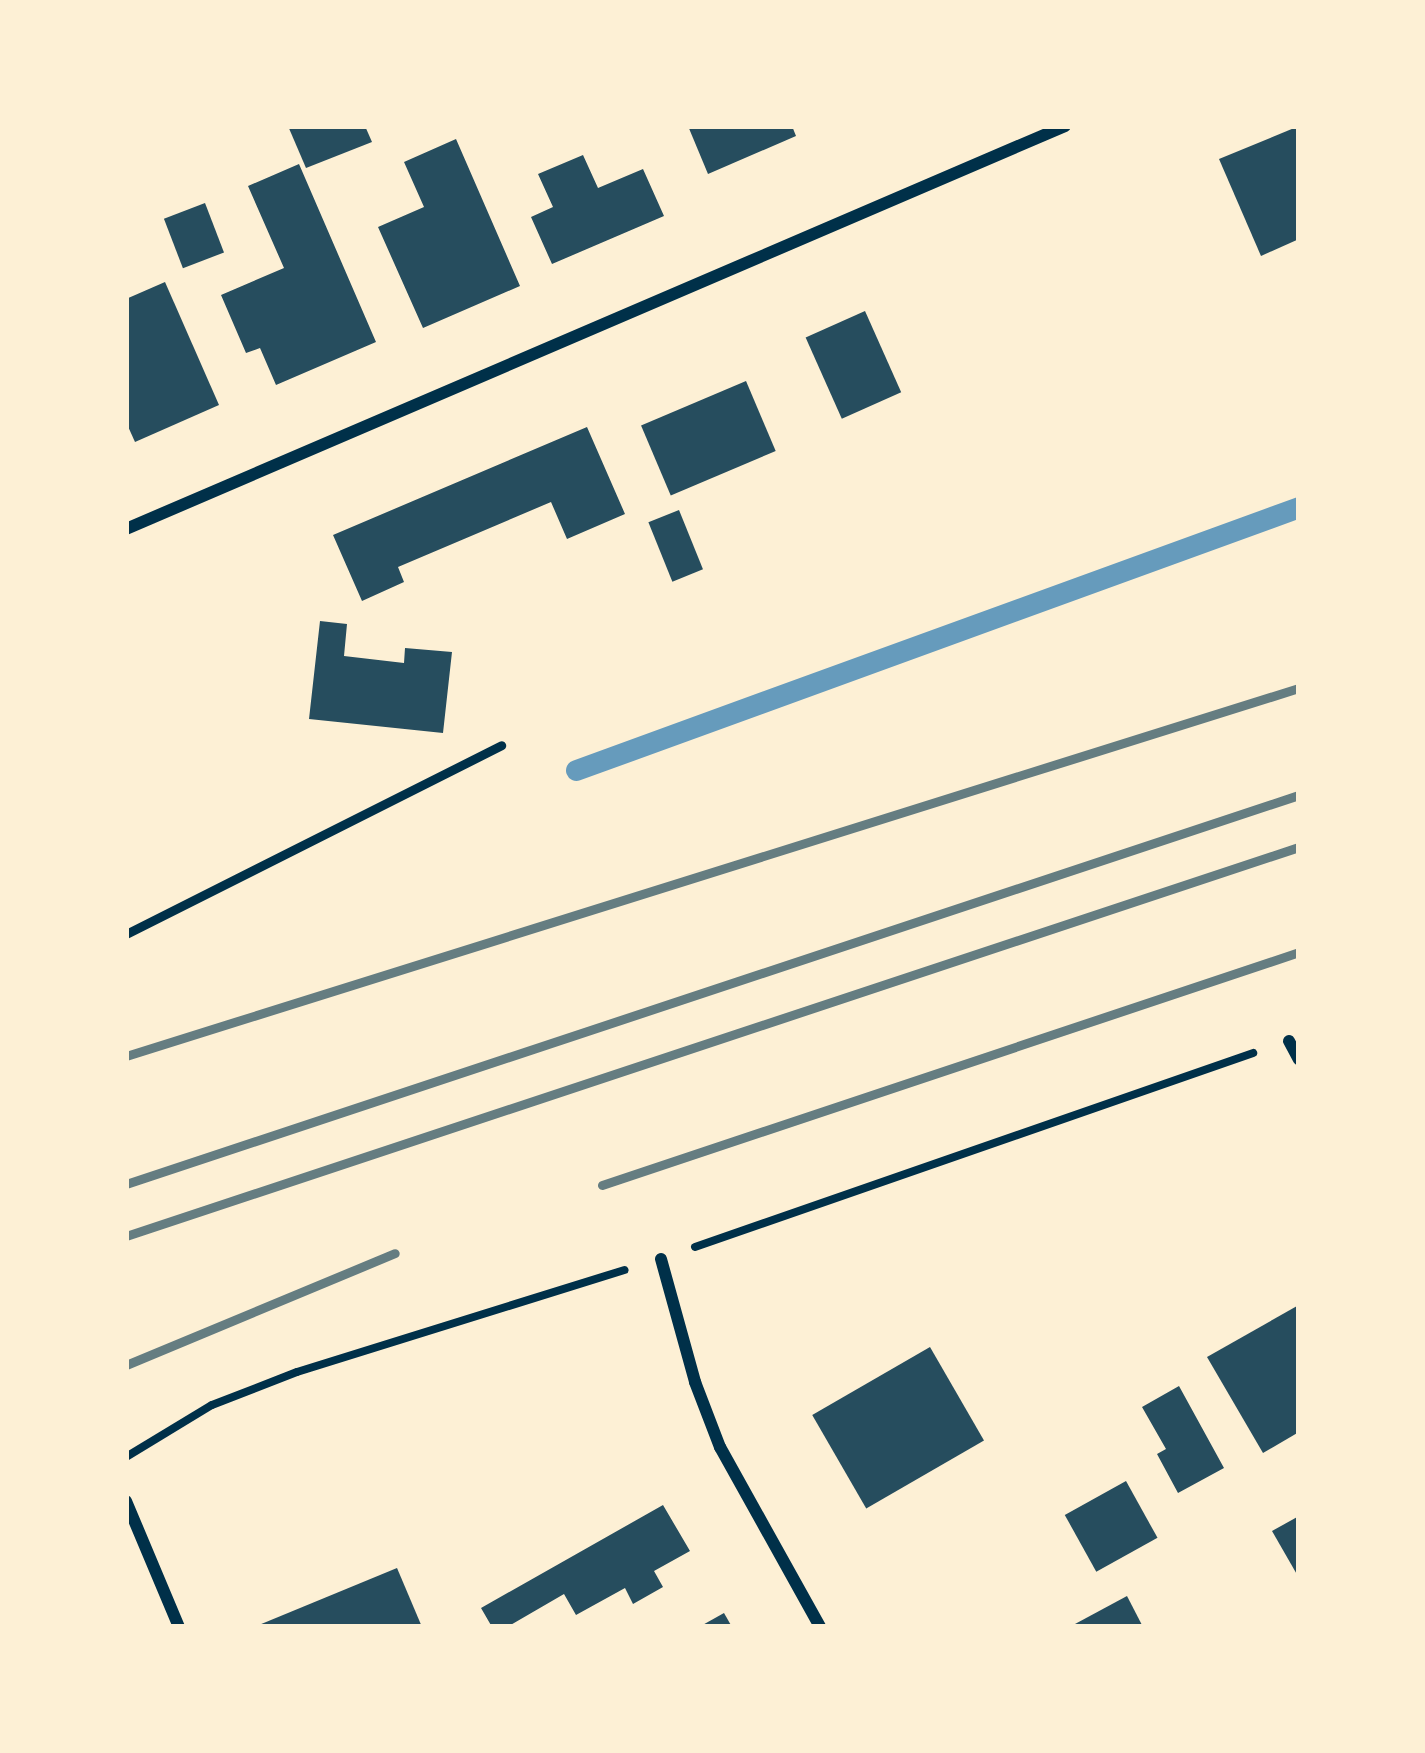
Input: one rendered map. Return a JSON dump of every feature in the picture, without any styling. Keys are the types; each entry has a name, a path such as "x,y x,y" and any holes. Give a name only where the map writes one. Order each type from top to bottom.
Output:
{"street":[{"path":"126,529 1065,126"},
{"path":"1294,1039 1299,1060"},
{"path":"661,1258 694,1382 720,1447 820,1627"},
{"path":"126,1501 179,1627"}],"lane":[{"path":"126,934 501,745"}],"path":[{"path":"126,1457 212,1405 297,1372 661,1258 1294,1039"}],"building":[{"path":"288,126 365,126 372,142 306,168"},
{"path":"688,126 792,126 796,136 708,174"},
{"path":"1299,126 1299,239 1261,256 1219,159"},
{"path":"456,139 520,286 423,328 378,227 424,207 404,162"},
{"path":"583,155 598,188 643,169 664,216 552,264 531,217 553,207 538,174"},
{"path":"299,164 376,342 276,385 260,348 246,353 221,295 284,268 248,186"},
{"path":"205,203 224,252 183,268 164,219"},
{"path":"165,282 219,405 135,442 126,422 126,299"},
{"path":"865,311 901,392 842,419 806,337"},
{"path":"746,381 776,451 671,496 641,426"},
{"path":"587,427 625,514 567,539 551,502 398,567 404,582 362,601 333,535"},
{"path":"679,510 703,569 672,582 648,522"},
{"path":"320,621 347,624 344,656 404,663 405,648 452,652 443,733 309,719"},
{"path":"1297,1306 1299,1432 1263,1453 1207,1357"},
{"path":"930,1347 984,1441 866,1509 812,1415"},
{"path":"1179,1386 1224,1468 1178,1493 1157,1454 1166,1449 1142,1407"},
{"path":"1126,1481 1158,1538 1096,1572 1065,1515"},
{"path":"663,1505 690,1551 654,1571 663,1587 633,1604 625,1588 576,1615 564,1594 507,1627 492,1627 481,1608"},
{"path":"1299,1516 1299,1578 1272,1531"},
{"path":"397,1568 422,1627 254,1627"},
{"path":"1127,1596 1143,1627 1075,1624"},
{"path":"724,1613 732,1627 699,1627"}],"waterway":[{"path":"576,770 1299,507"}],"railway":[{"path":"126,1056 1299,688"},
{"path":"126,1184 1299,795"},
{"path":"126,1236 1299,847"},
{"path":"602,1185 1299,952"},
{"path":"126,1365 395,1253"}]}
